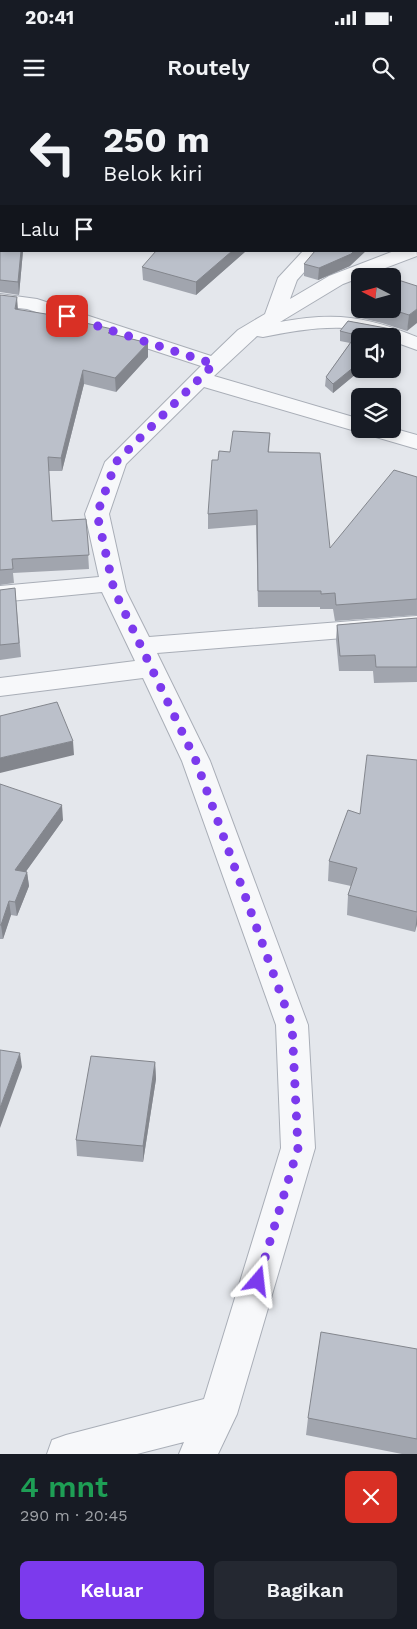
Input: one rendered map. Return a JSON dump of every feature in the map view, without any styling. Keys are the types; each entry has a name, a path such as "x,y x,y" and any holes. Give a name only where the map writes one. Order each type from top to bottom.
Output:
{"street":[{"path":"274,317 288,278 313,252"},
{"path":"198,1454 218,1414 298,1148 292,1025 196,761 114,590 97,514 116,462 245,334 336,280 409,252"},
{"path":"0,300 30,303 207,371 351,423"},
{"path":"245,334 292,325 334,322 369,326 417,344"},
{"path":"401,437 417,442"},
{"path":"0,594 112,583"},
{"path":"0,687 146,657 417,624"},
{"path":"66,1454 218,1414"}],"building":[{"path":"0,252 21,252 18,282 0,280"},
{"path":"155,252 231,252 196,282 142,267"},
{"path":"314,252 353,252 319,268 304,264"},
{"path":"401,281 417,286 417,309 409,315 401,312"},
{"path":"0,295 17,297 15,309 112,329 108,333 148,343 115,378 83,370 61,458 48,457 52,521 86,519 89,555 12,559 13,569 0,570"},
{"path":"348,321 386,328 351,328 351,334 340,331"},
{"path":"351,342 351,369 333,384 326,377"},
{"path":"233,431 270,433 268,452 320,453 330,548 394,470 417,477 417,599 336,605 335,593 321,594 321,591 258,591 257,510 208,514 212,460 218,460 219,451 230,452"},
{"path":"15,588 19,643 0,645 0,590"},
{"path":"417,618 417,667 376,667 375,655 340,656 337,625"},
{"path":"57,702 73,741 0,758 0,716"},
{"path":"367,755 417,760 417,912 348,895 357,868 329,861 348,810 360,814"},
{"path":"0,784 62,805 15,870 27,872 15,902 9,901 1,925 0,925"},
{"path":"0,1050 20,1053 0,1108"},
{"path":"91,1056 155,1062 143,1146 76,1140"},
{"path":"321,1332 417,1349 417,1439 308,1418"}],"route":[{"path":"67,316 214,364 116,462 97,514 114,590 196,761 292,1025 298,1148 258,1281"}]}
